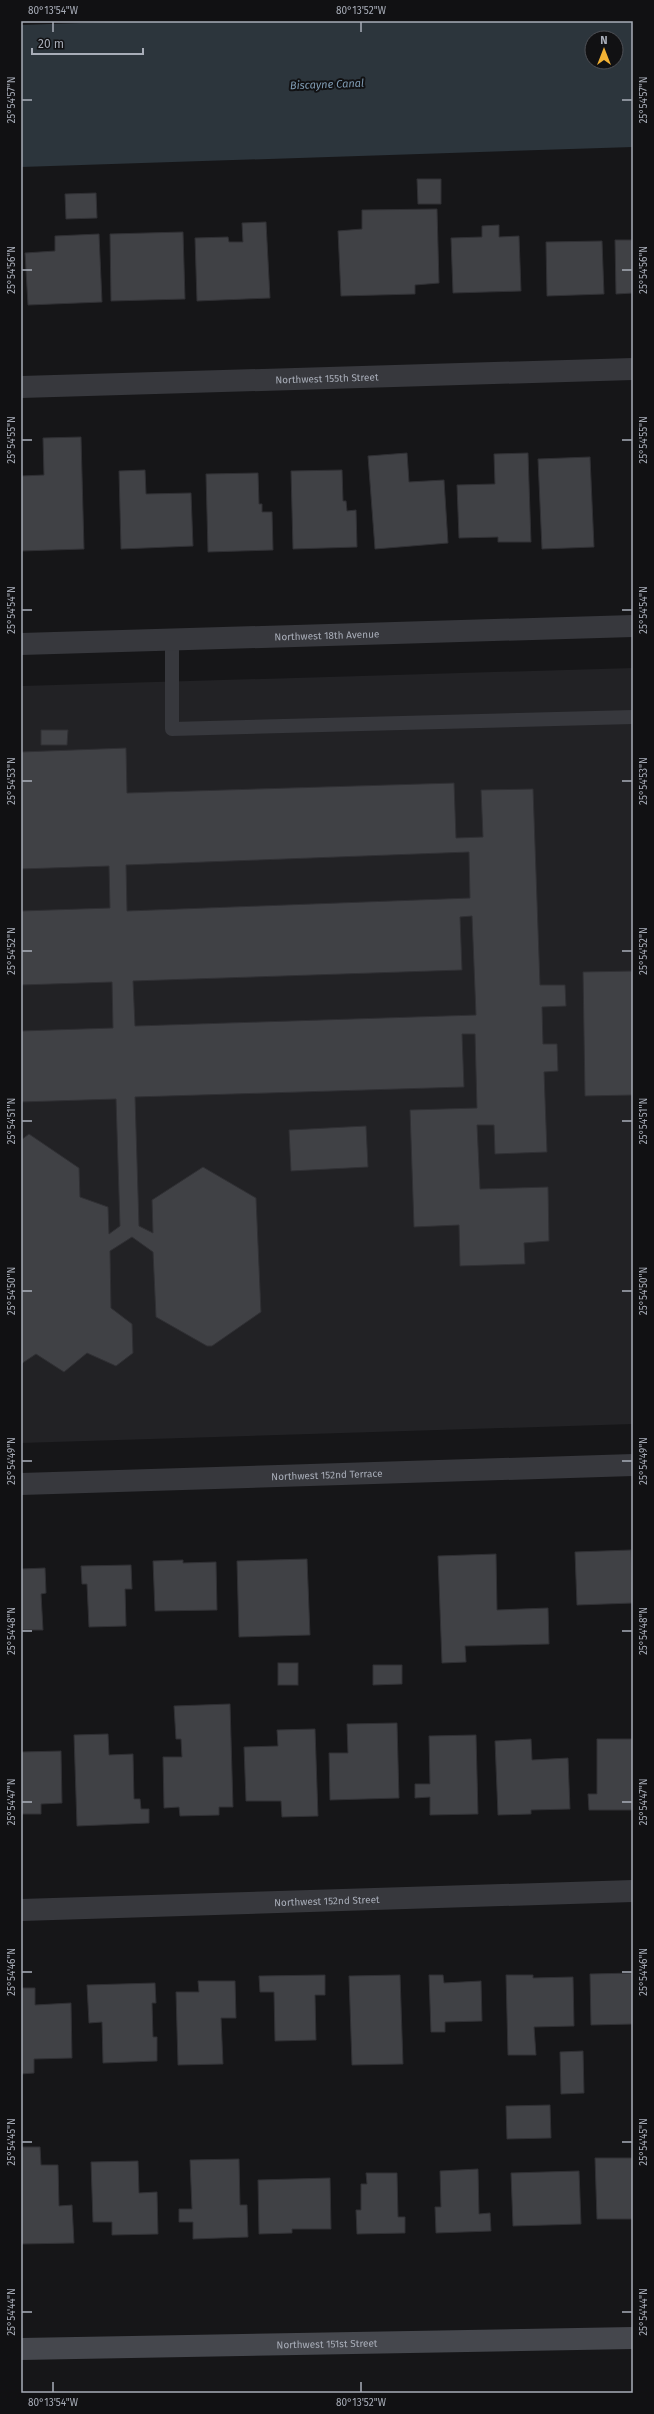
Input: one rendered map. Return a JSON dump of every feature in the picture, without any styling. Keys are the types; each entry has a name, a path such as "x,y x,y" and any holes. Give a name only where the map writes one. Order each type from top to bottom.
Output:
{"street":[{"name":"Northwest 155th Street","path":"21,387 633,369"},
{"name":"Northwest 18th Avenue","path":"21,644 633,626"},
{"name":"Northwest 152nd Terrace","path":"21,1484 633,1465"},
{"name":"Northwest 152nd Street","path":"21,1910 633,1891"},
{"name":"Northwest 151st Street","path":"21,2349 633,2338"}],"lane":[{"path":"172,639 172,729 633,717"}],"shaded area":[{"path":"633,668 633,1424 21,1443 21,686"}],"water":[{"name":"Biscayne Canal","path":"139,21 633,21 633,147 21,167 21,25"}],"building":[{"path":"417,179 441,179 441,204 418,204"},
{"path":"96,193 97,218 66,219 65,194"},
{"path":"437,209 439,283 415,285 415,294 341,296 338,231 362,229 362,210"},
{"path":"266,222 270,298 197,301 195,238 228,237 229,242 243,242 242,223"},
{"path":"499,225 499,237 519,236 521,291 453,293 451,238 482,237 482,226"},
{"path":"183,232 185,299 111,301 110,234"},
{"path":"99,234 102,302 28,305 25,253 55,251 55,236"},
{"path":"615,240 633,240 633,293 616,294"},
{"path":"602,241 604,294 547,296 546,242"},
{"path":"81,437 84,549 21,551 21,476 44,475 43,438"},
{"path":"407,453 409,482 444,480 448,543 375,549 368,456"},
{"path":"528,453 531,542 498,542 498,537 459,538 457,485 495,484 494,454"},
{"path":"590,457 594,547 542,549 538,459"},
{"path":"145,470 146,494 191,493 193,546 121,549 119,471"},
{"path":"342,470 343,501 346,501 347,511 356,510 357,547 293,549 291,471"},
{"path":"258,473 259,504 262,504 262,512 272,512 273,550 208,552 206,474"},
{"path":"41,730 68,730 67,745 41,745"},
{"path":"126,748 127,793 454,783 456,838 483,837 481,790 533,789 540,985 565,985 566,1006 542,1007 543,1044 557,1044 558,1071 544,1072 547,1152 495,1154 494,1125 477,1125 480,1189 548,1187 549,1241 524,1243 525,1264 460,1266 459,1225 414,1227 410,1110 477,1108 475,1034 462,1034 464,1087 135,1097 139,1226 153,1233 152,1200 203,1167 256,1198 261,1312 212,1346 207,1346 156,1317 153,1252 132,1237 110,1251 111,1308 132,1324 133,1353 116,1366 87,1353 64,1372 36,1354 21,1364 21,1140 29,1134 79,1168 80,1197 108,1207 109,1234 120,1226 116,1099 21,1102 21,1031 113,1028 112,982 21,985 21,911 110,908 109,866 21,869 21,752","holes":["469,852 470,898 127,911 126,865","472,916 476,1015 135,1026 133,981 462,970 460,917"]},
{"path":"633,971 633,1095 585,1096 583,972"},
{"path":"366,1126 368,1167 291,1171 289,1130"},
{"path":"631,1550 633,1603 577,1605 575,1552"},
{"path":"496,1554 497,1610 548,1608 549,1644 465,1646 466,1662 442,1663 438,1556"},
{"path":"307,1559 310,1635 239,1637 237,1561"},
{"path":"183,1560 183,1563 216,1562 217,1610 155,1611 153,1561"},
{"path":"131,1565 132,1589 125,1589 126,1626 89,1627 87,1584 82,1584 81,1566"},
{"path":"45,1568 46,1593 41,1594 43,1630 21,1630 21,1569"},
{"path":"278,1663 298,1663 298,1685 278,1685"},
{"path":"373,1665 402,1665 402,1684 373,1685"},
{"path":"230,1704 233,1807 219,1807 219,1815 180,1816 179,1807 164,1808 163,1757 182,1757 181,1739 176,1739 174,1706"},
{"path":"397,1723 399,1798 330,1800 329,1753 348,1753 347,1724"},
{"path":"315,1729 318,1816 282,1817 281,1801 246,1801 244,1747 278,1746 277,1730"},
{"path":"108,1734 109,1755 133,1754 134,1799 140,1799 141,1809 149,1809 149,1823 77,1826 74,1735"},
{"path":"476,1735 478,1814 430,1815 430,1797 415,1798 415,1784 430,1784 429,1736"},
{"path":"531,1739 532,1760 568,1758 570,1809 531,1810 531,1814 498,1815 495,1741"},
{"path":"597,1739 633,1739 633,1810 589,1810 588,1794 597,1794"},
{"path":"61,1751 62,1803 41,1804 41,1814 22,1814 21,1825 21,1752"},
{"path":"633,1973 633,2024 591,2025 590,1974"},
{"path":"325,1975 325,1995 315,1995 316,2040 275,2041 274,1992 260,1992 259,1976"},
{"path":"400,1975 403,2064 352,2065 349,1976"},
{"path":"429,1975 443,1975 444,1983 481,1981 482,2021 445,2022 445,2032 431,2032"},
{"path":"506,1975 533,1975 533,1978 573,1977 574,2026 534,2027 536,2055 508,2055"},
{"path":"198,1981 235,1981 236,2018 221,2018 223,2064 178,2065 176,1992 199,1992"},
{"path":"155,1983 156,2003 152,2003 153,2037 157,2037 157,2061 103,2063 102,2022 89,2023 87,1985"},
{"path":"21,1988 35,1988 35,2005 71,2003 72,2058 34,2059 34,2073 21,2074"},
{"path":"583,2051 584,2093 561,2094 560,2052"},
{"path":"550,2105 551,2138 507,2139 506,2106"},
{"path":"21,2147 40,2147 41,2165 58,2165 59,2206 72,2205 74,2243 21,2244"},
{"path":"595,2158 633,2158 633,2219 597,2219"},
{"path":"239,2159 240,2205 247,2205 248,2237 193,2239 193,2222 179,2222 179,2209 192,2209 190,2160"},
{"path":"138,2161 139,2193 157,2192 158,2234 112,2235 112,2222 93,2222 91,2162"},
{"path":"478,2169 479,2214 490,2213 491,2231 436,2233 435,2207 441,2207 440,2171"},
{"path":"579,2171 581,2224 513,2226 511,2173"},
{"path":"366,2173 397,2173 398,2217 405,2217 405,2233 357,2234 356,2210 361,2210 361,2184 367,2184"},
{"path":"330,2178 331,2229 292,2229 292,2233 259,2234 258,2180"}]}
